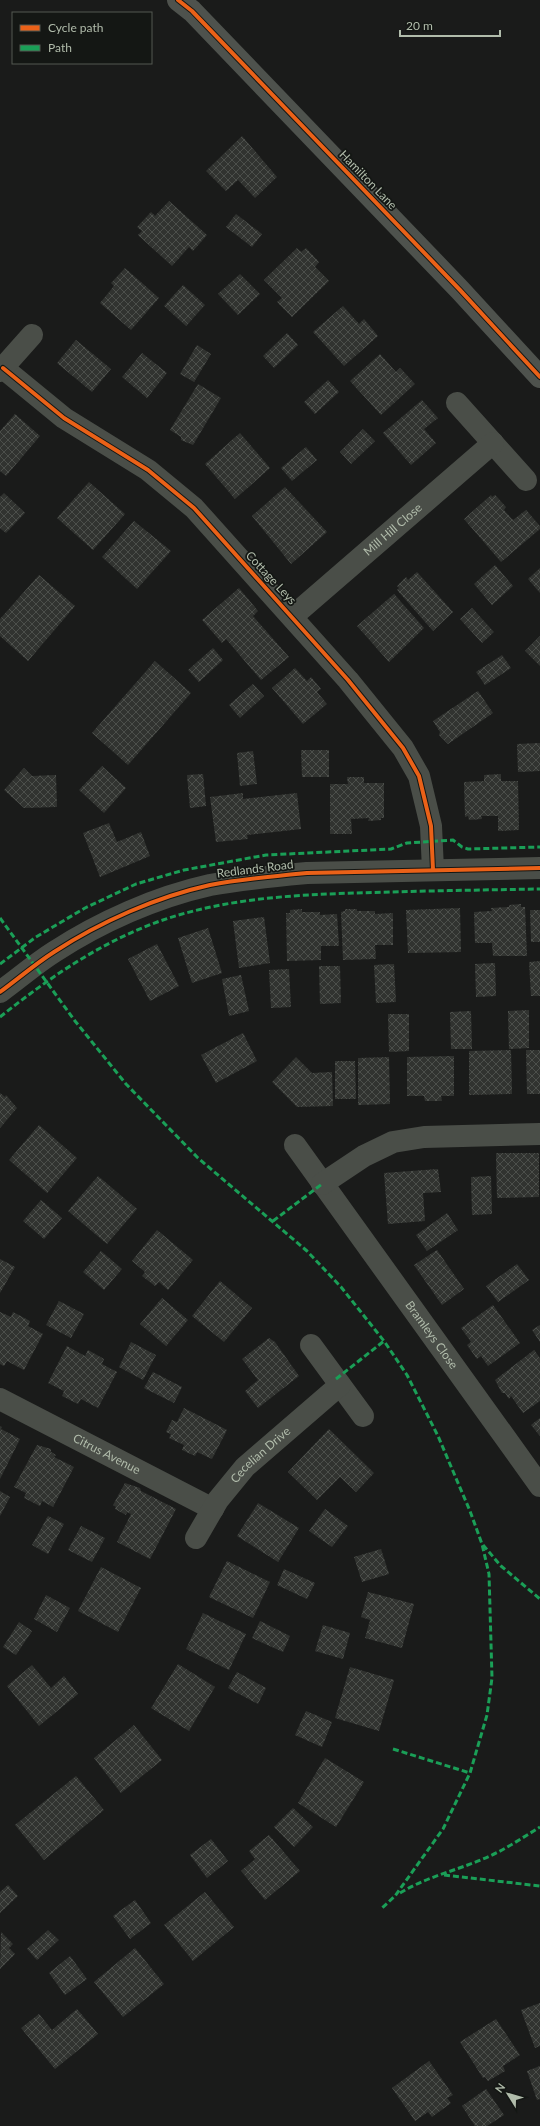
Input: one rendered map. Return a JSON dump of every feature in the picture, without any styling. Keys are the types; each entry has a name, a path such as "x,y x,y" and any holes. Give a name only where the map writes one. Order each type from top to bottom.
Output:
{"street":[{"name":"Hamilton Lane","path":"178,0 198,17 540,377"},
{"name":"Cottage Leys","path":"32,335 2,370 64,418 148,470 194,508 292,616 387,726 414,765 427,805 431,826 433,870"},
{"path":"456,403 526,480"},
{"name":"Mill Hill Close","path":"292,616 493,443"},
{"name":"Redlands Road","path":"0,992 53,953 79,937 129,912 190,890 230,882 307,873 540,868"},
{"path":"322,1184 364,1156 393,1142 424,1137 540,1134"},
{"name":"Bramleys Close","path":"295,1145 540,1486"},
{"path":"311,1345 363,1416"},
{"name":"Cecelian Drive","path":"196,1538 213,1509 245,1466 340,1385"},
{"name":"Citrus Avenue","path":"0,1399 213,1509"}],"building":[{"path":"242,136 277,177 255,198 238,180 226,191 206,171"},
{"path":"169,201 207,235 193,251 189,247 172,266 138,235 142,231 137,227 151,212 155,216"},
{"path":"236,214 262,234 252,247 226,227"},
{"path":"297,248 301,252 306,248 319,262 315,267 329,281 292,317 277,302 282,298 264,280"},
{"path":"125,268 159,298 131,330 100,303 114,286 111,283"},
{"path":"240,274 260,294 238,315 218,294"},
{"path":"183,285 205,305 186,326 164,306"},
{"path":"343,306 359,324 364,319 378,336 344,366 313,332"},
{"path":"287,333 298,345 274,368 263,356"},
{"path":"76,340 111,369 92,392 57,363"},
{"path":"197,345 211,354 194,382 180,374"},
{"path":"142,353 167,373 147,398 122,377"},
{"path":"380,354 396,372 400,368 415,384 381,415 350,381"},
{"path":"328,380 339,392 315,414 304,402"},
{"path":"198,384 221,398 193,445 181,440 181,437 170,430"},
{"path":"422,400 438,418 424,429 436,443 411,465 383,433"},
{"path":"15,414 40,436 6,476 0,471 0,431"},
{"path":"363,429 375,441 351,464 340,452"},
{"path":"240,433 270,468 235,499 205,464"},
{"path":"306,447 317,460 292,481 281,468"},
{"path":"89,482 125,514 93,550 57,518"},
{"path":"285,487 327,532 291,564 252,516"},
{"path":"4,493 25,513 6,533 0,528 0,497"},
{"path":"491,495 492,497 495,495 506,507 504,510 513,520 526,510 540,526 540,529 501,562 464,519"},
{"path":"134,521 171,551 137,589 102,557"},
{"path":"495,565 513,586 492,605 474,584"},
{"path":"540,568 540,593 528,579"},
{"path":"417,572 453,612 433,631 397,590 399,588 397,586 406,577 408,580"},
{"path":"39,575 75,606 28,661 0,636 0,619"},
{"path":"239,588 258,611 253,616 289,657 261,680 226,639 222,643 202,620"},
{"path":"394,594 424,628 389,662 357,626"},
{"path":"472,608 494,632 482,643 460,619"},
{"path":"540,636 540,666 525,651"},
{"path":"213,648 223,660 199,682 188,670"},
{"path":"502,655 511,668 485,685 476,672"},
{"path":"155,661 191,693 128,765 92,733"},
{"path":"295,668 307,681 311,677 321,689 317,692 327,704 303,724 272,688"},
{"path":"253,684 264,696 240,718 229,705"},
{"path":"478,691 493,713 448,744 439,735 440,732 433,721"},
{"path":"540,743 540,771 518,772 517,744"},
{"path":"301,750 329,750 329,777 302,777"},
{"path":"253,751 257,784 240,786 237,753"},
{"path":"102,766 126,788 104,813 79,790"},
{"path":"24,768 32,776 56,775 57,807 24,808 4,790"},
{"path":"203,774 206,806 190,808 187,775"},
{"path":"501,774 501,781 518,781 519,830 498,831 498,816 481,816 482,819 469,820 468,816 465,817 464,782 484,781 484,775"},
{"path":"347,777 364,777 364,783 384,783 384,818 381,818 381,820 368,821 369,818 351,819 352,834 330,834 330,784 348,784"},
{"path":"243,793 243,799 297,793 301,829 247,835 248,839 216,842 210,797"},
{"path":"109,823 117,842 141,832 150,856 100,877 83,833"},
{"path":"521,904 521,907 525,907 527,956 493,956 492,943 475,943 474,912 492,911 491,908 509,907 509,905"},
{"path":"460,908 461,952 408,953 406,910"},
{"path":"302,909 302,912 320,912 320,915 337,914 339,946 321,946 321,960 287,961 286,913 290,913 290,910"},
{"path":"345,909 375,911 375,914 393,913 393,945 375,945 376,959 343,960 341,912 345,911"},
{"path":"530,910 540,910 540,942 531,942"},
{"path":"264,917 270,963 239,968 233,921"},
{"path":"208,928 222,973 192,983 178,938"},
{"path":"157,944 179,986 150,1001 128,959"},
{"path":"540,961 540,996 531,996 529,962"},
{"path":"495,963 496,996 476,997 475,964"},
{"path":"394,964 396,1002 376,1003 374,965"},
{"path":"319,966 340,966 341,1003 320,1004"},
{"path":"289,969 291,1007 271,1008 269,970"},
{"path":"241,975 249,1011 229,1016 222,979"},
{"path":"529,1010 529,1048 509,1049 508,1011"},
{"path":"471,1011 472,1049 451,1049 450,1012"},
{"path":"388,1014 409,1014 409,1051 389,1052"},
{"path":"243,1033 257,1061 216,1083 201,1055"},
{"path":"511,1050 512,1094 469,1095 469,1051"},
{"path":"526,1050 540,1050 540,1094 527,1094"},
{"path":"454,1056 454,1096 441,1096 442,1101 425,1101 424,1096 407,1096 407,1057"},
{"path":"296,1057 312,1073 332,1072 333,1106 297,1107 272,1082"},
{"path":"389,1057 390,1104 358,1105 358,1058"},
{"path":"335,1061 355,1061 356,1099 335,1099"},
{"path":"0,1093 5,1097 6,1095 17,1108 0,1128"},
{"path":"39,1125 77,1158 47,1193 9,1160"},
{"path":"496,1153 539,1153 539,1197 497,1198"},
{"path":"438,1169 441,1192 423,1193 425,1221 388,1224 384,1173"},
{"path":"98,1176 137,1209 107,1244 68,1211"},
{"path":"491,1176 492,1214 472,1215 471,1177"},
{"path":"41,1200 62,1218 44,1239 23,1221"},
{"path":"447,1213 458,1230 427,1251 416,1235"},
{"path":"157,1230 193,1260 168,1290 159,1282 155,1286 142,1276 145,1272 132,1261"},
{"path":"437,1250 464,1289 442,1305 414,1265"},
{"path":"101,1251 122,1269 104,1290 83,1272"},
{"path":"0,1259 15,1267 0,1293"},
{"path":"517,1264 529,1280 498,1302 486,1286"},
{"path":"220,1281 252,1308 224,1342 192,1316"},
{"path":"162,1298 188,1320 166,1346 140,1324"},
{"path":"59,1301 84,1314 71,1338 46,1325"},
{"path":"493,1305 520,1343 488,1366 481,1356 477,1359 467,1345 471,1342 461,1328"},
{"path":"0,1312 11,1317 13,1312 30,1321 28,1326 43,1334 24,1370 7,1361 4,1366 0,1364"},
{"path":"540,1325 540,1342 532,1330"},
{"path":"269,1338 275,1342 299,1376 258,1408 245,1391 258,1380 242,1359"},
{"path":"131,1342 156,1355 143,1380 119,1367"},
{"path":"67,1346 85,1356 88,1350 104,1359 102,1364 117,1372 98,1408 81,1399 78,1404 62,1396 64,1391 48,1383"},
{"path":"534,1350 540,1358 540,1401 523,1413 511,1396 509,1399 505,1393 502,1393 495,1380"},
{"path":"153,1372 182,1387 174,1403 144,1388"},
{"path":"184,1408 227,1430 212,1459 197,1452 195,1456 182,1450 184,1445 169,1438 171,1434 166,1432 172,1420 177,1422"},
{"path":"540,1418 540,1436 531,1425"},
{"path":"0,1426 2,1427 1,1429 20,1439 0,1479"},
{"path":"329,1429 374,1473 356,1492 340,1477 317,1500 288,1472"},
{"path":"37,1445 51,1449 51,1452 56,1455 54,1457 74,1467 53,1507 42,1501 40,1506 24,1498 26,1493 14,1487"},
{"path":"125,1483 140,1488 141,1491 176,1509 150,1559 117,1542 131,1514 127,1512 126,1515 115,1509 116,1507 113,1505"},
{"path":"0,1491 10,1497 0,1516"},
{"path":"258,1503 299,1528 278,1562 237,1536"},
{"path":"325,1509 348,1526 332,1547 309,1531"},
{"path":"48,1516 64,1524 48,1554 32,1545"},
{"path":"81,1526 105,1538 92,1562 68,1550"},
{"path":"381,1549 389,1574 362,1582 354,1557"},
{"path":"227,1561 270,1582 253,1618 209,1597"},
{"path":"101,1567 141,1588 118,1632 78,1611"},
{"path":"284,1569 315,1583 307,1599 277,1585"},
{"path":"368,1592 414,1604 402,1648 365,1638 370,1620 361,1617"},
{"path":"46,1595 70,1608 57,1632 34,1619"},
{"path":"203,1613 246,1634 229,1670 186,1649"},
{"path":"260,1621 290,1636 283,1652 252,1638"},
{"path":"19,1622 32,1631 16,1655 3,1647"},
{"path":"323,1625 350,1633 343,1659 315,1651"},
{"path":"178,1664 215,1687 189,1731 151,1708"},
{"path":"32,1665 51,1688 64,1676 78,1694 39,1726 7,1686"},
{"path":"350,1667 394,1680 379,1731 335,1718"},
{"path":"237,1672 266,1688 258,1704 228,1688"},
{"path":"306,1711 332,1722 322,1747 295,1735"},
{"path":"134,1725 162,1760 121,1793 94,1758"},
{"path":"325,1758 364,1782 336,1827 298,1803"},
{"path":"76,1776 104,1810 44,1860 15,1825"},
{"path":"293,1808 313,1827 294,1847 274,1827"},
{"path":"269,1835 300,1871 265,1900 241,1871 255,1859 249,1851"},
{"path":"211,1839 228,1861 207,1878 190,1855"},
{"path":"8,1885 18,1896 0,1913 0,1892"},
{"path":"205,1892 234,1927 193,1961 164,1925"},
{"path":"135,1900 151,1923 130,1939 113,1916"},
{"path":"48,1930 59,1940 37,1960 27,1949"},
{"path":"1,1932 13,1944 9,1948 15,1954 0,1969"},
{"path":"135,1948 164,1984 123,2017 94,1982"},
{"path":"70,1956 87,1979 65,1995 49,1973"},
{"path":"540,2003 540,2046 535,2048 521,2010"},
{"path":"77,2009 98,2034 55,2069 21,2028 39,2014 52,2030"},
{"path":"496,2019 520,2055 503,2066 505,2071 488,2081 485,2077 483,2078 460,2042"},
{"path":"429,2061 453,2095 447,2098 451,2103 432,2117 428,2112 415,2121 392,2088"},
{"path":"540,2066 540,2099 537,2100 527,2071"},
{"path":"486,2089 504,2115 487,2126 475,2126 462,2106"}],"marked path":[{"path":"0,964 36,937 85,908 136,884 184,870 266,855 391,849 407,843 453,840 462,847 468,849 540,847"},
{"path":"0,1017 56,975 95,951 160,921 208,908 232,903 306,895 540,889"},
{"path":"0,918 75,1021 126,1084 198,1158 307,1251 341,1287 384,1341 407,1375 438,1436 470,1511 482,1544 489,1574 492,1678 487,1715 470,1773 443,1829 395,1896 381,1909"},
{"path":"273,1221 322,1184"},
{"path":"336,1379 384,1341"},
{"path":"483,1545 501,1566 540,1599"},
{"path":"393,1749 470,1773"},
{"path":"400,1893 430,1878 490,1856 540,1827"},
{"path":"444,1875 540,1886"}],"cycle path":[{"path":"178,0 192,11 460,290 540,377"},
{"path":"3,368 64,418 148,470 194,508 348,680 403,748 419,776 431,826 433,870"},
{"path":"0,992 40,961 72,941 109,921 169,896 210,885 246,879 307,873 540,868"}]}
